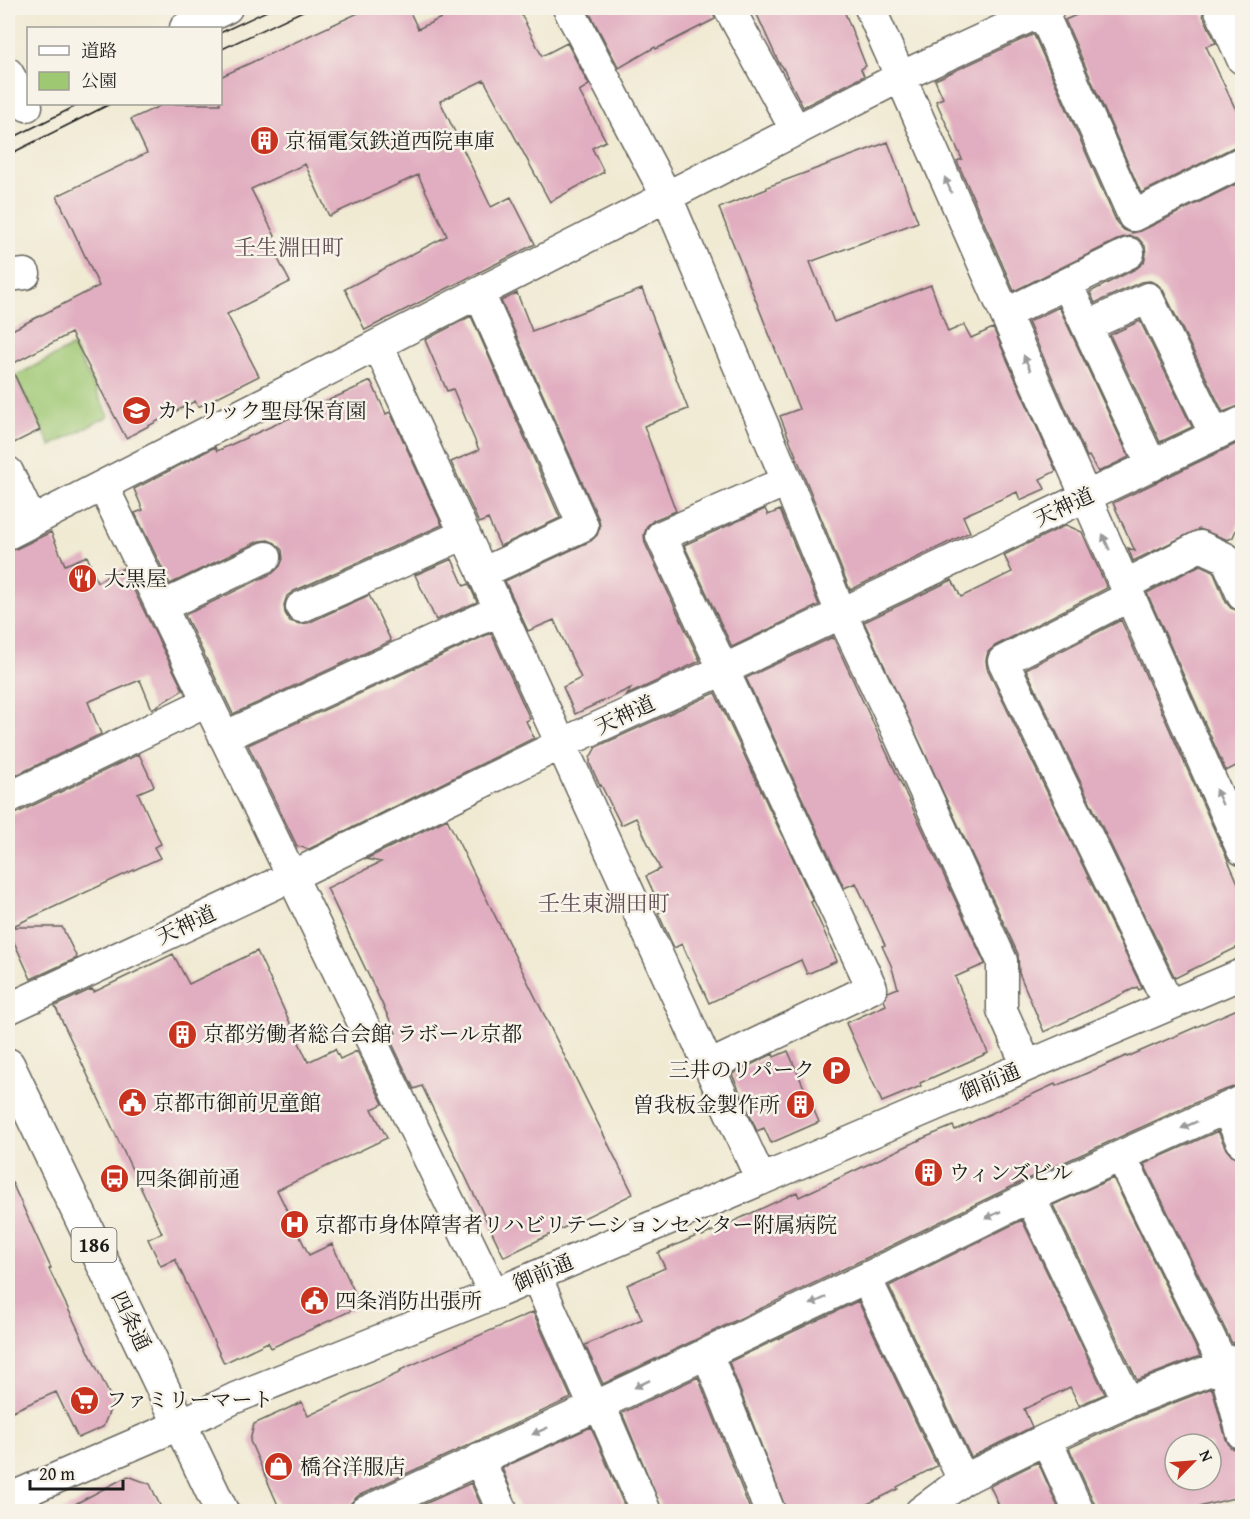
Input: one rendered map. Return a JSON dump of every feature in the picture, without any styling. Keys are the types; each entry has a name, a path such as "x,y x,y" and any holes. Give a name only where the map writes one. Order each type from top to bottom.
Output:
{"main road":[{"name":"四条通","path":"8,1065 222,1512"}],"street":[{"path":"187,27 227,8"},
{"path":"568,8 667,197 841,613 1002,961 1002,1010 1027,1066"},
{"path":"729,8 796,131"},
{"path":"870,8 1242,850"},
{"path":"1219,8 1242,59"},
{"path":"8,472 20,528 900,77 1045,9 1133,216 1242,162"},
{"path":"8,73 22,108"},
{"path":"1005,314 1129,253"},
{"path":"1067,284 1152,466"},
{"path":"479,293 583,526 483,573"},
{"path":"1087,326 1148,298 1215,435"},
{"path":"378,345 761,1180"},
{"name":"天神道","path":"8,1009 292,876 561,744 723,670 1242,422"},
{"path":"709,1065 872,988 661,536 787,481"},
{"path":"103,486 494,1294"},
{"path":"301,607 465,534"},
{"path":"1169,1005 1004,661 1200,546 1226,558 1242,595"},
{"path":"162,607 266,557"},
{"path":"224,737 500,610"},
{"path":"8,798 207,702"},
{"name":"御前通","path":"8,1499 236,1398 494,1294 1242,974"},
{"path":"364,1512 594,1407 866,1278 1030,1197 1234,1104 1242,1142"},
{"path":"1121,1156 1233,1362 1242,1434"},
{"path":"1030,1197 1128,1402"},
{"path":"536,1276 594,1407 605,1417 646,1512"},
{"path":"866,1278 963,1480"},
{"path":"706,1353 770,1512"},
{"path":"923,1511 963,1480 1046,1439 1128,1402 1233,1362"},
{"path":"1046,1439 1079,1512"},
{"path":"479,1459 503,1512"}],"green space":[{"path":"73,346 109,416 51,446 15,376"}],"building":[{"path":"369,8 408,8 418,29 462,8 518,8 542,56 567,43 589,85 579,91 606,141 592,148 604,172 550,202 484,80 440,101 491,207 511,197 535,244 365,330 345,289 447,236 418,175 329,216 305,164 251,189 275,236 268,240 290,282 227,314 259,376 198,407 195,401 126,438 71,333 10,365 40,430 8,446 8,332 99,286 57,196 147,153 131,119 162,105 222,105 222,76"},
{"path":"587,8 712,8 715,19 656,49 655,47 619,68"},
{"path":"754,8 843,8 866,66 861,69 864,76 803,107 779,63"},
{"path":"1092,8 1202,8 1216,43 1206,46 1242,123 1242,145 1141,193 1065,20"},
{"path":"1034,35 1117,223 1124,230 1132,233 1141,231 1242,181 1242,405 1223,412 1163,290 1157,284 1150,281 1141,282 1095,303 1090,292 1137,268 1144,262 1145,246 1138,238 1130,236 1121,238 1014,291 957,161 962,159 936,101 943,98 935,80"},
{"path":"888,142 918,222 810,262 834,322 931,285 948,332 964,325 971,338 993,328 1056,471 1040,479 1045,489 1020,500 1017,492 963,516 970,532 850,590 780,416 799,409 719,208 767,189 767,187"},
{"path":"642,289 688,409 644,426 676,511 654,520 647,526 644,535 645,543 700,661 627,695 631,688 575,714 563,687 581,678 554,620 528,631 505,581 591,541 597,535 600,527 599,520 501,301 517,293 532,331"},
{"path":"1059,307 1129,457 1098,472 1089,456 1087,457 1028,322"},
{"path":"471,316 560,518 500,546 488,519 479,523 451,462 479,450 453,389 447,391 425,340"},
{"path":"1140,321 1192,427 1160,442 1110,335"},
{"path":"371,381 386,414 390,412 442,525 287,596 284,605 285,613 290,621 300,624 308,623 369,595 391,641 233,714 185,615 273,573 283,559 282,550 268,540 259,541 170,584 135,513 143,510 134,489 215,447 217,451"},
{"path":"1242,441 1242,516 1233,537 1228,540 1199,529 1133,561 1128,548 1135,551 1113,503"},
{"path":"765,509 768,515 780,510 819,605 732,647 684,545"},
{"path":"1066,525 1082,532 1107,588 995,646 988,652 987,668 1142,988 1139,990 1137,987 1044,1032 1019,973 1018,954 864,622 952,580 961,597 1012,572 1004,555"},
{"path":"51,532 65,565 87,556 97,582 123,568 183,690 152,709 140,680 88,702 101,734 8,779 8,551"},
{"path":"452,559 464,586 469,584 477,602 436,620 415,575"},
{"path":"1200,565 1213,571 1226,602 1231,608 1242,612 1242,763 1226,771 1147,593"},
{"path":"1121,620 1242,892 1242,945 1175,978 1026,669"},
{"path":"491,633 530,719 526,721 534,738 309,849 297,846 248,745"},
{"path":"833,637 985,964 955,977 988,1053 920,1083 921,1086 882,1102 846,1023 886,1005 884,1000 888,992 898,988 882,946 885,945 856,883 844,888 746,678"},
{"path":"715,693 813,901 811,902 837,961 807,974 801,960 709,1003 682,944 674,948 658,913 662,911 646,876 660,869 636,818 621,825 600,786 590,764 590,758 596,747"},
{"path":"139,754 154,786 138,793 161,844 154,847 160,858 11,927 62,927 77,958 31,979 8,929 8,815 15,814"},
{"path":"447,819 633,1194 504,1257 422,1086 414,1089 389,1037 396,1033 327,888 381,862 366,859"},
{"name":"京都市身体障害者リハビリテーションセンター附属病院","path":"257,951 308,1062 335,1049 340,1059 357,1051 383,1104 372,1109 387,1138 277,1190 309,1255 332,1244 361,1306 271,1348 268,1342 224,1363 175,1259 161,1266 148,1239 162,1233 55,1006 92,989 94,992 173,954 189,984"},
{"path":"1242,1007 1242,1084 1219,1092 1023,1181 603,1384 585,1345 642,1319 627,1285 665,1268 658,1253 701,1234 702,1236 797,1192 799,1197 926,1137 953,1126 955,1130 1055,1084 1056,1086 1127,1057"},
{"path":"788,1051 819,1122 771,1143 764,1128 757,1131 732,1074 773,1054 774,1057"},
{"path":"1218,1131 1226,1149 1232,1156 1242,1159 1242,1341 1232,1343 1144,1164"},
{"path":"8,1174 51,1268 49,1269 113,1402 103,1427 78,1438 56,1392 8,1413"},
{"path":"1113,1178 1200,1356 1137,1380 1053,1205"},
{"path":"1022,1220 1105,1394 1079,1405 1070,1387 1024,1409 1032,1427 971,1457 889,1286"},
{"path":"858,1301 937,1466 897,1487 898,1489 851,1512 787,1512 729,1362"},
{"path":"533,1312 571,1398 358,1496 351,1503 348,1512 281,1512 250,1441 254,1424 302,1402 308,1416 401,1372 400,1370"},
{"path":"698,1377 751,1512 663,1512 622,1413"},
{"path":"1212,1388 1226,1439 1230,1447 1242,1451 1242,1496 1179,1512 1096,1512 1069,1448 1135,1418"},
{"path":"591,1427 627,1512 520,1512 502,1468"},
{"path":"1038,1462 1060,1512 1002,1512 990,1486"},
{"path":"128,1476 150,1484 163,1512 60,1512"},
{"path":"471,1483 484,1512 407,1512"}],"tram line":[{"path":"222,32 273,8"},
{"path":"222,49 309,8"},
{"path":"8,140 78,105"},
{"path":"8,155 108,105"}],"place":[{"name":"京福電気鉄道西院車庫","path":"264,141"},
{"name":"カトリック聖母保育園","path":"136,411"},
{"name":"大黒屋","path":"83,579"},
{"name":"京都労働者総合会館 ラボール京都","path":"182,1034"},
{"name":"三井のリパーク","path":"836,1070"},
{"name":"京都市御前児童館","path":"132,1103"},
{"name":"曽我板金製作所","path":"801,1105"},
{"name":"ウィンズビル","path":"928,1173"},
{"name":"四条御前通","path":"114,1179"},
{"name":"京都市身体障害者リハビリテーションセンター附属病院","path":"294,1225"},
{"name":"四条消防出張所","path":"314,1301"},
{"name":"ファミリーマート","path":"85,1400"},
{"name":"橋谷洋服店","path":"279,1467"}],"district":[{"name":"壬生淵田町","path":"289,247"},
{"name":"壬生東淵田町","path":"604,903"}]}
